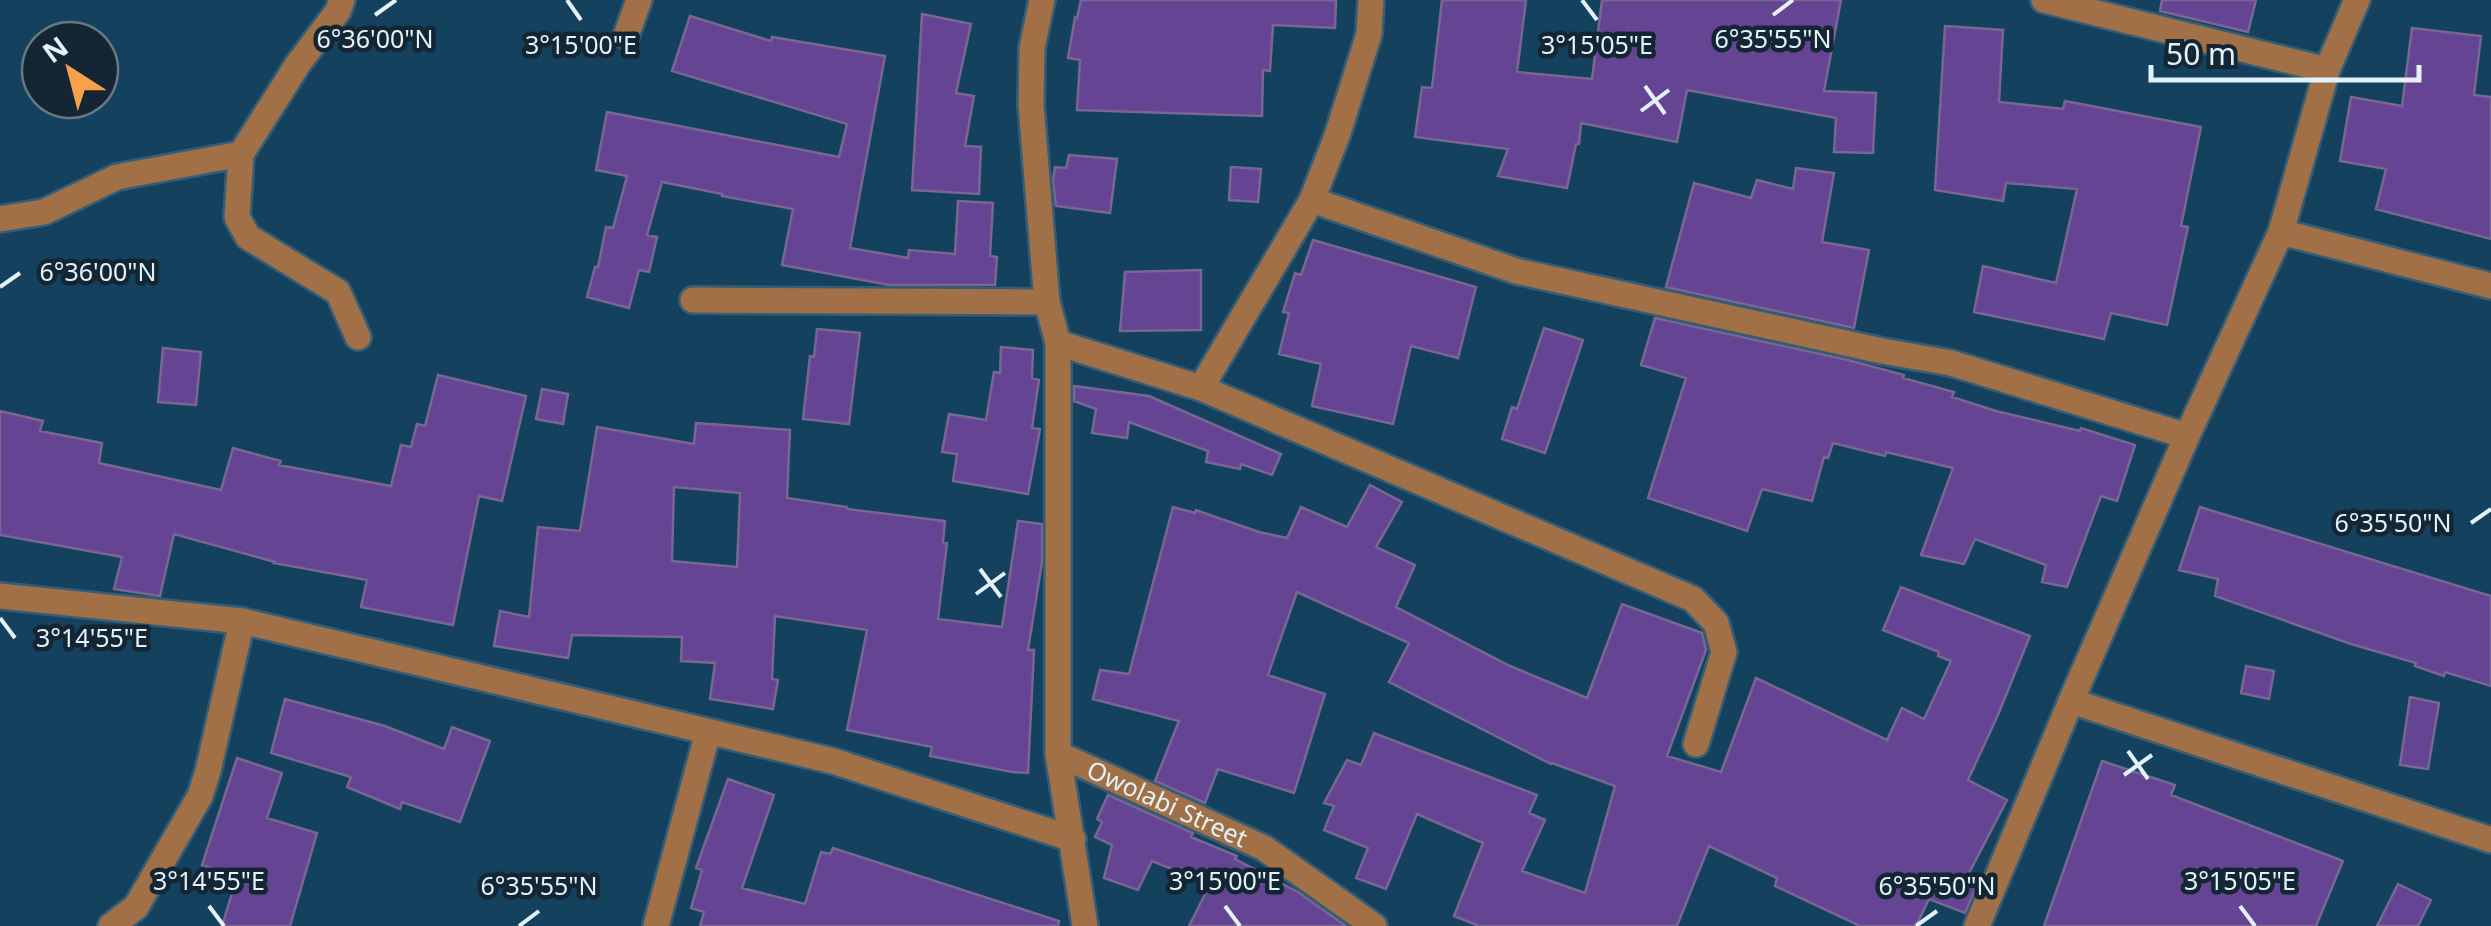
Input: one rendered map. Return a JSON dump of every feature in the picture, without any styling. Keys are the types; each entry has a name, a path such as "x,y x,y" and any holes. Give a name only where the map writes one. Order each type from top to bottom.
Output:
{"street":[{"path":"342,0 241,154 237,217 248,237 338,292 358,337"},
{"path":"626,36 639,0"},
{"path":"1042,0 1032,48 1031,105 1047,302 1058,343 1058,754 1085,926"},
{"path":"1202,388 1312,200 1369,34 1371,0"},
{"path":"2044,0 2326,70"},
{"path":"1977,926 2187,436 2281,232 2326,70 2357,0"},
{"path":"0,219 44,212 118,176 241,154"},
{"path":"1312,200 1516,271 1951,363 2187,436"},
{"path":"2281,232 2491,286"},
{"path":"693,300 1047,302"},
{"path":"1058,343 1202,388 1693,599 1716,623 1724,652 1696,744"},
{"path":"0,596 242,621 833,761 1073,840"},
{"path":"111,926 136,906 200,796 242,621"},
{"path":"2071,701 2491,840"},
{"path":"656,926 708,732"},
{"name":"Owolabi Street","path":"1058,754 1264,848 1374,926"}],"building":[{"path":"1081,0 1336,0 1335,28 1273,25 1270,71 1263,70 1262,116 1077,110 1080,60 1068,58"},
{"path":"1442,0 1526,0 1517,72 1592,79 1602,0 1841,0 1824,91 1876,93 1873,153 1834,152 1836,118 1687,90 1677,142 1581,123 1567,188 1498,176 1508,149 1415,137 1422,87 1432,88"},
{"path":"2162,0 2256,0 2248,32 2160,11"},
{"path":"922,14 971,24 956,93 974,96 965,146 981,147 979,194 912,190"},
{"path":"690,16 771,41 772,37 885,56 850,248 908,258 909,250 955,254 958,201 993,203 990,256 997,257 995,285 889,285 782,265 793,209 662,182 647,235 657,237 649,272 639,270 629,308 587,297 606,227 613,228 627,176 596,170 607,112 839,157 847,124 672,71"},
{"path":"1945,26 2003,30 1999,102 2063,109 2065,101 2201,127 2181,226 2188,227 2167,325 2111,313 2104,339 1974,312 1983,266 2056,283 2077,189 2006,183 2003,201 1935,190"},
{"path":"2412,28 2481,36 2474,95 2491,97 2491,239 2376,209 2386,169 2340,161 2351,97 2402,106"},
{"path":"1069,155 1117,159 1110,213 1056,206 1055,167 1066,168"},
{"path":"1231,167 1261,169 1258,202 1229,200"},
{"path":"1796,168 1834,173 1822,242 1869,250 1854,328 1666,287 1694,183 1751,198 1757,180 1793,189"},
{"path":"1313,240 1476,287 1458,358 1411,346 1393,424 1312,406 1321,364 1279,354 1289,313 1283,312 1295,273 1301,275"},
{"path":"1201,270 1201,330 1120,331 1125,272"},
{"path":"1655,318 1848,360 1954,392 1952,397 1996,411 2080,431 2081,428 2135,445 2117,501 2101,496 2067,587 2042,582 2046,565 1975,539 1964,564 1921,555 1953,468 1886,452 1885,456 1833,443 1828,458 1824,457 1812,501 1762,489 1747,531 1648,498 1686,378 1641,365"},
{"path":"1544,328 1583,340 1545,453 1502,439 1512,407 1517,409"},
{"path":"817,329 860,333 849,424 803,419"},
{"path":"1001,347 1033,350 1032,378 1039,380 1032,428 1040,429 1028,494 953,481 957,454 942,452 949,414 986,420 994,372 1000,373"},
{"path":"163,348 201,352 196,405 158,402"},
{"path":"438,375 526,396 502,501 479,496 453,625 361,607 367,580 274,563 174,534 160,596 114,589 122,557 0,535 0,411 43,421 40,431 102,443 99,463 221,490 233,448 281,461 279,465 391,486 401,445 411,447 417,424 425,426"},
{"path":"1074,386 1149,396 1281,454 1272,475 1241,464 1240,469 1206,462 1208,451 1129,422 1127,438 1092,433 1096,409 1074,401"},
{"path":"542,389 568,394 563,424 536,419"},
{"path":"696,423 790,430 787,498 945,521 943,542 947,543 938,619 1002,627 1018,521 1042,524 1042,562 1028,650 1034,650 1028,773 930,756 932,747 847,730 867,630 775,616 772,679 778,680 773,709 710,699 715,663 681,661 682,637 572,635 568,658 494,646 500,611 529,617 538,527 580,531 597,427 694,444","holes":["674,487 740,493 737,567 672,561"]},
{"path":"1370,485 1402,502 1376,547 1415,565 1396,607 1510,666 1587,698 1622,604 1702,633 1706,650 1667,756 1721,772 1756,678 1887,740 1902,708 1924,719 1951,661 1938,656 1939,652 1883,630 1901,587 2030,636 1968,780 2007,800 1968,875 1979,880 1965,913 1929,899 1916,926 1860,926 1775,886 1777,878 1709,846 1677,926 1479,926 1454,916 1483,843 1417,814 1386,889 1356,878 1368,848 1324,830 1334,806 1324,803 1347,760 1361,765 1374,733 1537,795 1529,813 1545,820 1522,871 1585,893 1615,786 1551,764 1389,682 1409,643 1297,592 1268,675 1325,694 1294,793 1218,769 1205,803 1155,781 1179,721 1093,699 1100,670 1129,674 1173,507 1195,513 1196,510 1287,538 1301,507 1347,527"},
{"path":"2200,507 2491,596 2491,686 2445,672 2444,676 2415,666 2416,663 2215,596 2218,579 2179,570"},
{"path":"2246,666 2274,671 2269,699 2241,693"},
{"path":"2410,697 2439,703 2428,769 2400,765"},
{"path":"285,699 385,726 444,749 452,727 490,741 460,822 402,802 400,809 347,787 351,777 271,753"},
{"path":"237,758 282,773 267,818 317,833 290,926 222,926 237,877 202,865"},
{"path":"2102,761 2175,785 2171,795 2343,861 2316,926 2044,926"},
{"path":"728,779 774,795 742,888 805,904 821,852 830,854 833,848 1059,921 1058,926 700,926 704,912 691,908 702,870 696,868"},
{"path":"1108,795 1237,856 1235,859 1298,892 1346,926 1189,926 1210,884 1152,861 1138,890 1104,878 1112,845 1095,837 1102,822 1097,819"},
{"path":"2398,884 2431,900 2418,926 2377,926"}]}
